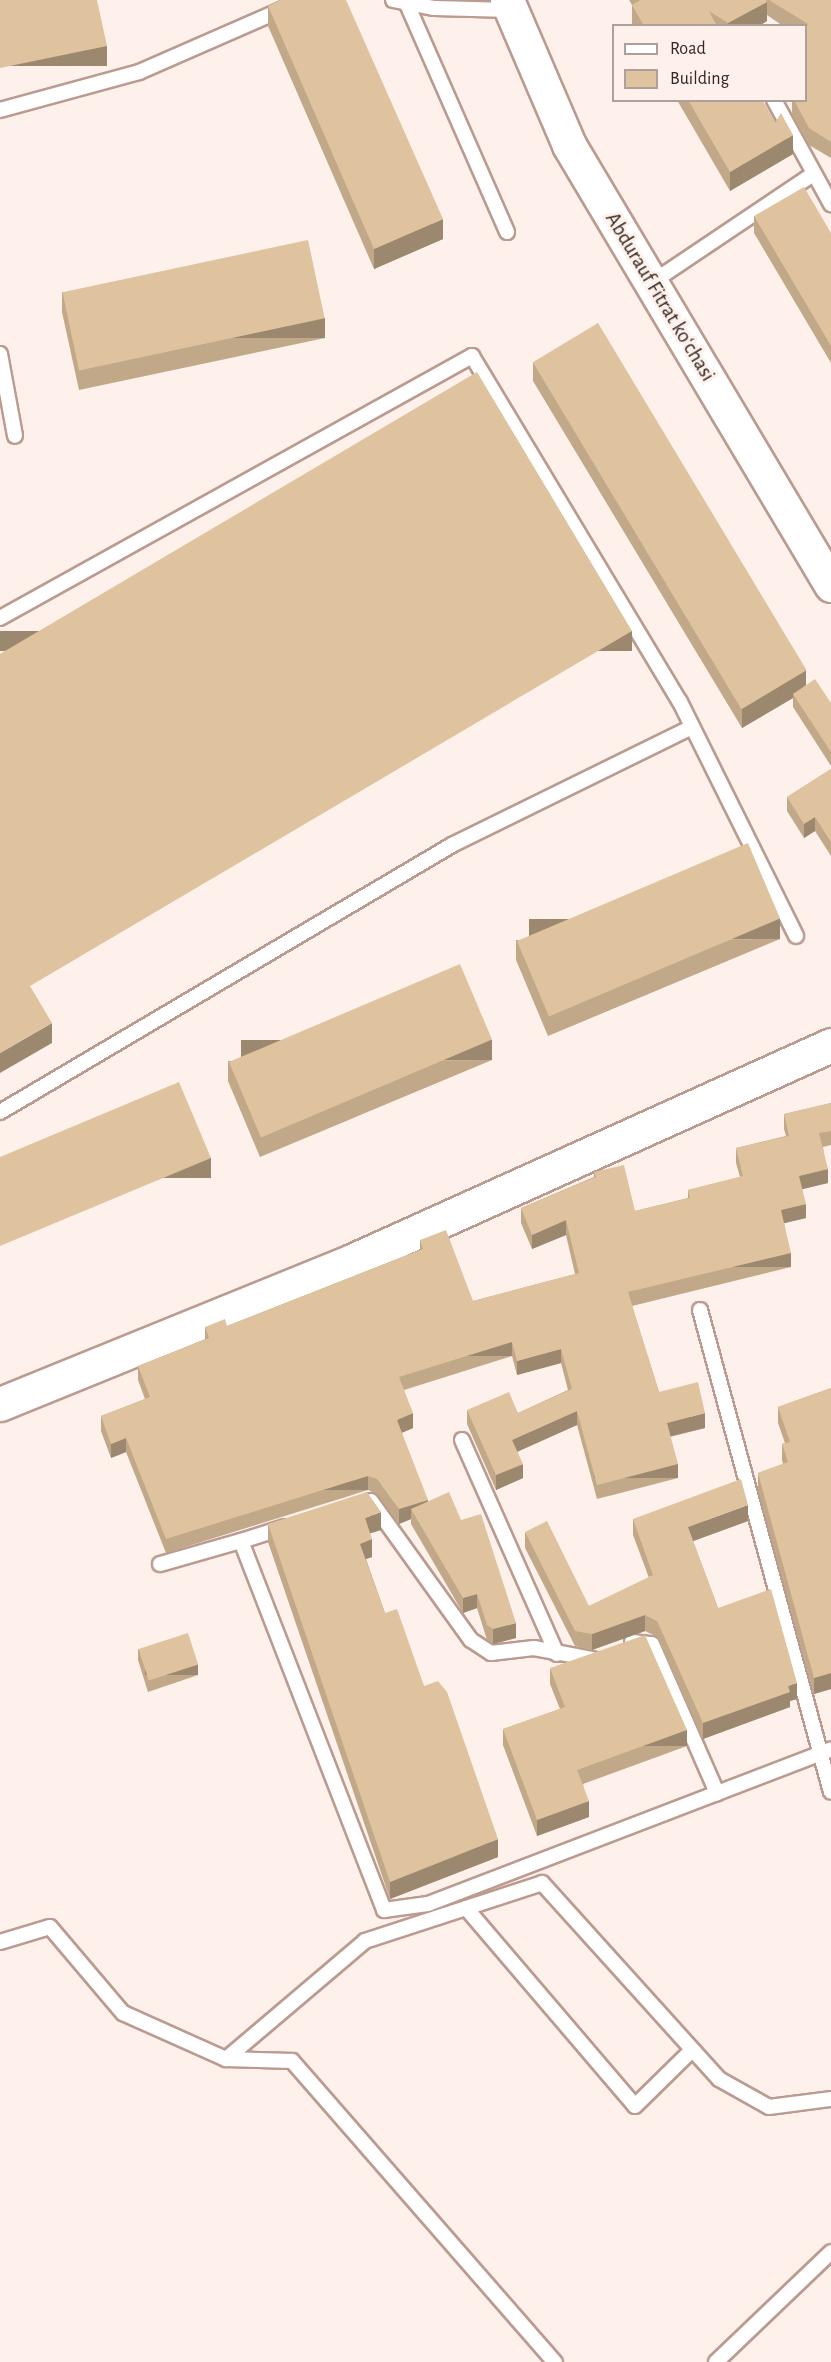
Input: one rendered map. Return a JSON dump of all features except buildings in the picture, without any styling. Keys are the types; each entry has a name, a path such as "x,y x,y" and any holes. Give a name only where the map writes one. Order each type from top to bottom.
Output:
{"street":[{"name":"Abdurauf Fitrat koʻchasi","path":"509,5 569,145 831,585"},
{"path":"0,1404 354,1260 831,1046"}],"lane":[{"path":"0,110 138,72 304,0"},
{"path":"393,0 407,4 509,5"},
{"path":"407,4 507,232"},
{"path":"775,102 831,204"},
{"path":"651,283 813,174"},
{"path":"0,354 15,436"},
{"path":"0,618 472,356 680,702 690,728 796,936"},
{"path":"0,1112 452,845 690,728"},
{"path":"700,1310 828,1750 831,1791"},
{"path":"462,1440 556,1654"},
{"path":"359,1503 370,1499 471,1640 491,1653 534,1648 556,1654 593,1659 632,1642 652,1644 717,1793"},
{"path":"160,1564 305,1520"},
{"path":"241,1541 384,1910 428,1904 828,1750"},
{"path":"226,2059 365,1941 542,1883 719,2079 769,2107 831,2099"},
{"path":"466,1908 635,2106 692,2050"},
{"path":"0,1942 50,1927 123,2013 226,2059 292,2061 555,2362"},
{"path":"716,2362 831,2252"}]}
